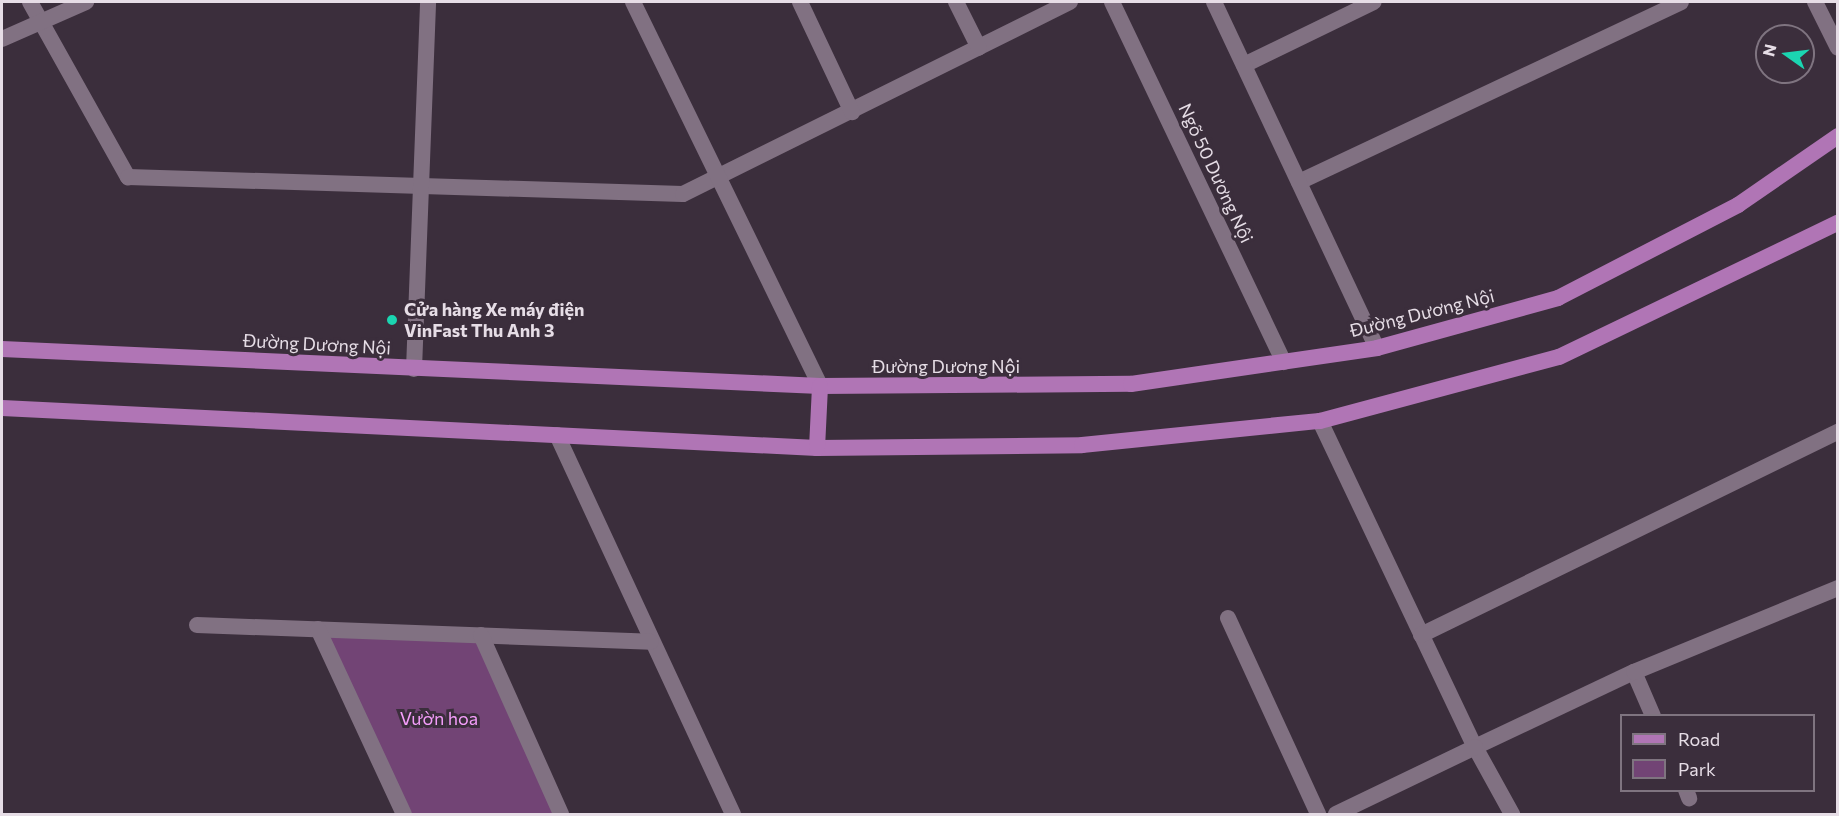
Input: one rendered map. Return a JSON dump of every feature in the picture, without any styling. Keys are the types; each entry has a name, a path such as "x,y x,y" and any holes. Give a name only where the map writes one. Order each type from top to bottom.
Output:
{"main road":[{"name":"Đường Dương Nội","path":"2,349 820,386 1131,384 1377,348 1558,298 1738,205 1838,136"},
{"path":"2,408 817,448 1082,445 1320,421 1559,357 1838,223"},
{"path":"817,448 820,386"}],"street":[{"path":"30,2 128,177 683,194 718,180 1070,2"},
{"path":"2,39 86,2"},
{"path":"414,369 428,2"},
{"path":"633,2 820,386"},
{"path":"800,2 852,112"},
{"path":"956,2 979,48"},
{"name":"Ngõ 50 Dương Nội","path":"1112,2 1284,362"},
{"path":"1214,2 1377,348"},
{"path":"1244,65 1374,2"},
{"path":"1299,182 1681,2"},
{"path":"1815,2 1838,48"},
{"path":"1320,421 1475,747 1512,814"},
{"path":"1421,634 1838,432"},
{"path":"557,435 651,642 733,814"},
{"path":"1336,814 1634,672 1838,588"},
{"path":"1228,618 1318,814"},
{"path":"197,626 651,642"},
{"path":"318,629 404,814"},
{"path":"481,635 561,814"},
{"path":"1634,672 1652,714"}],"green space":[{"name":"Vườn hoa","path":"321,631 480,637 560,814 406,814"}],"place":[{"name":"Cửa hàng Xe máy điện VinFast Thu Anh 3","path":"392,320"}]}
